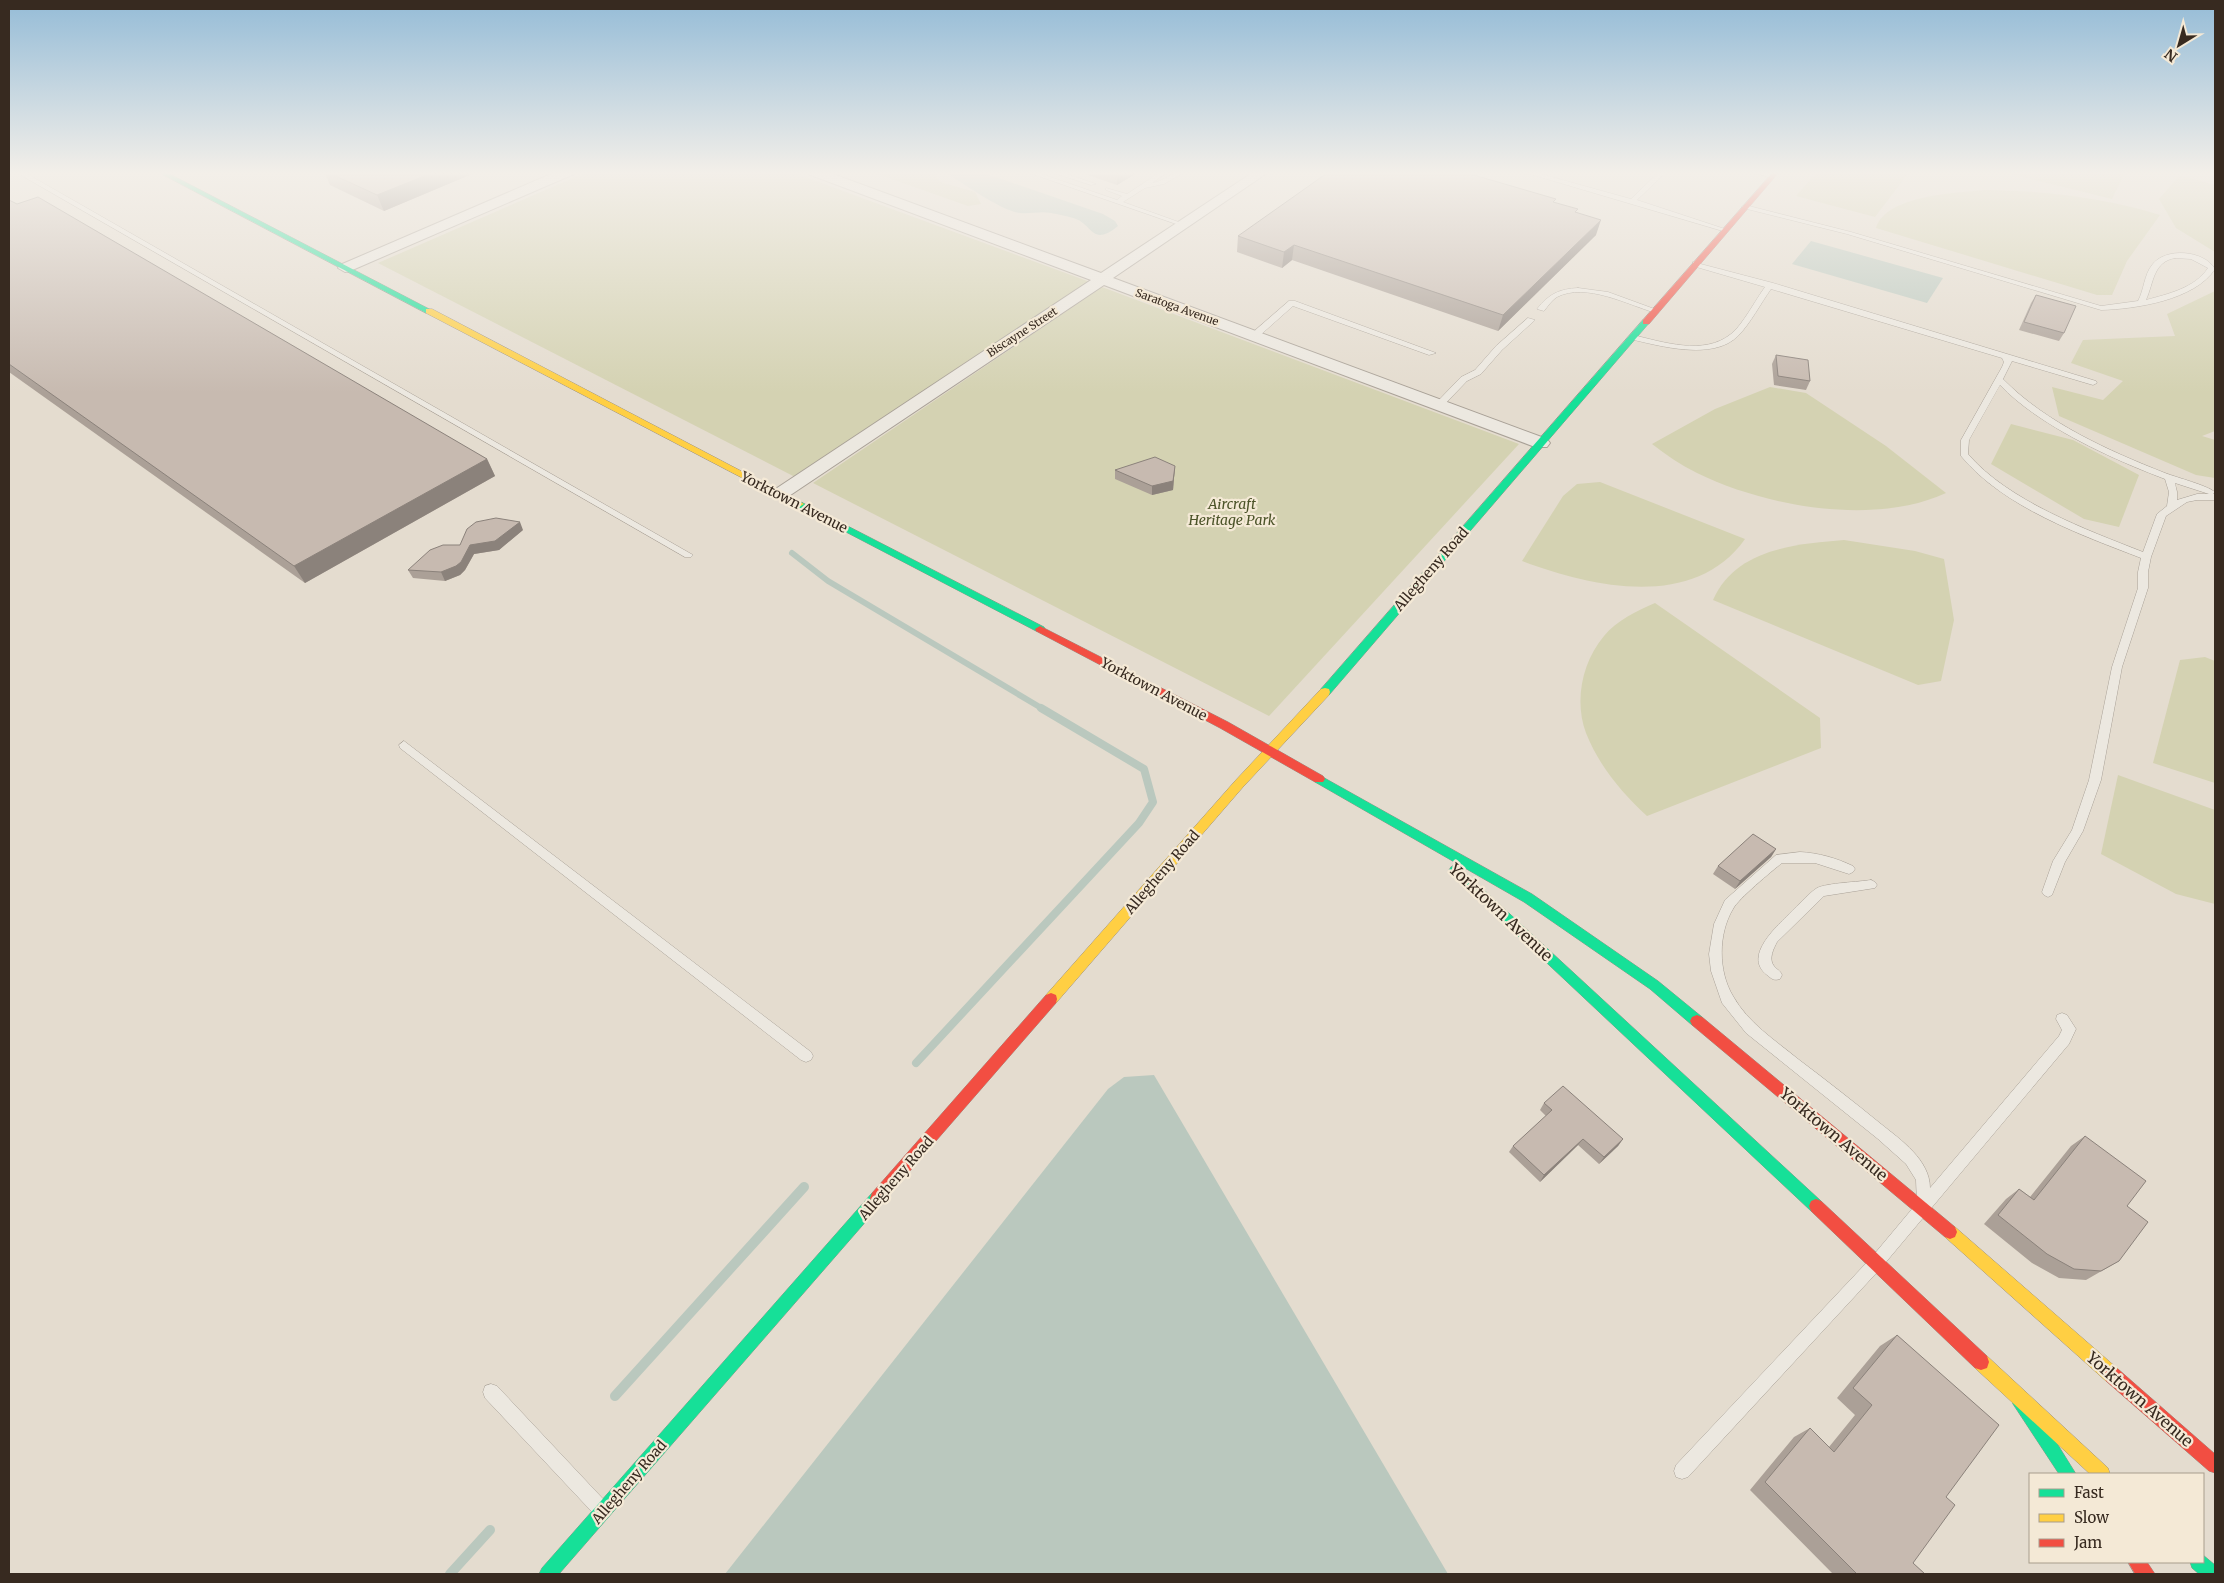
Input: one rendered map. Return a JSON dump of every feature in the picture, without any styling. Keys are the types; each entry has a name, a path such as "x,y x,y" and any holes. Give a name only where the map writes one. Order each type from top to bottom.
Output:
{"main road":[{"name":"Yorktown Avenue","path":"301,245 1271,751 1425,841 1528,898 1654,985 1924,1209 2215,1465"},
{"name":"Allegheny Road","path":"548,1574 1238,784 1298,723 1712,245"},
{"name":"Yorktown Avenue","path":"1425,841 1726,1120 2019,1398 2101,1473"},
{"path":"2019,1398 2067,1473"},
{"path":"2137,1563 2146,1574"},
{"path":"2199,1563 2212,1574"}],"street":[{"path":"345,268 398,245"},
{"name":"Saratoga Avenue","path":"1011,245 1541,443"},
{"name":"Biscayne Street","path":"780,494 1154,245"}],"lane":[{"path":"146,245 688,555"},
{"path":"1889,245 2084,304 2115,308 2141,302 2193,288 2210,275 2212,268 2205,262 2188,257 2170,256 2156,266 2141,302"},
{"path":"1696,264 2093,383"},
{"path":"1633,337 1664,344 1693,347 1705,347 1727,341 1735,335 1770,285"},
{"path":"1541,309 1554,296 1567,290 1579,290 1596,292 1656,311"},
{"path":"1254,336 1292,303 1432,353"},
{"path":"1439,405 1464,379 1478,372 1491,360 1499,348 1531,320"},
{"path":"2006,358 2008,362 2000,379 1965,440 1964,454 2013,494 2057,519 2146,557"},
{"path":"2000,379 2005,387 2048,418 2082,437 2170,478 2215,495"},
{"path":"2170,478 2173,492 2172,507"},
{"path":"2048,892 2059,861 2077,831 2095,780 2117,667 2143,588 2143,572 2146,557 2162,514 2184,500 2215,495"},
{"path":"404,745 806,1056"},
{"path":"1849,869 1832,862 1806,856 1780,858 1777,860 1729,904 1720,924 1715,954 1717,971 1727,999 1751,1029 1911,1158 1923,1178 1924,1209"},
{"path":"1776,975 1767,968 1765,960 1767,949 1773,938 1821,892 1871,885"},
{"path":"1682,1471 1924,1209 2064,1040 2069,1029 2062,1020"},
{"path":"491,1392 604,1512"}],"green space":[{"path":"420,245 989,245 1090,282 797,478 378,263"},
{"path":"1932,245 2139,245 2127,261 2112,295 2097,295"},
{"path":"2203,245 2215,245 2215,252"},
{"name":"Aircraft Heritage Park","path":"1102,287 1519,444 1269,716 813,483"},
{"path":"2215,291 2215,431 2202,436 2215,440 2215,478 2196,475 2059,416 2052,387 2103,400 2123,381 2071,363 2083,340 2175,336 2167,314"},
{"path":"1770,387 1806,393 1886,446 1946,493 1918,503 1887,509 1854,510 1787,503 1725,485 1697,473 1674,460 1652,444 1715,409"},
{"path":"2011,424 2073,440 2139,475 2119,527 2084,519 1991,464"},
{"path":"1600,482 1745,539 1724,562 1698,576 1670,584 1640,587 1579,579 1522,561 1563,496 1577,484"},
{"path":"1844,540 1915,551 1944,559 1954,620 1941,681 1918,685 1713,600 1723,583 1736,570 1768,552 1806,544"},
{"path":"1655,603 1820,718 1821,748 1647,816 1604,768 1591,745 1582,721 1581,695 1585,670 1596,646 1604,636 1621,621"},
{"path":"2205,657 2215,661 2215,783 2153,763 2180,660"},
{"path":"2118,775 2215,810 2215,904 2176,894 2101,854"}],"shaded area":[{"path":"1808,245 1825,245 1943,278 1927,303 1792,264"},
{"path":"1154,1075 1448,1574 725,1574 1108,1089 1124,1077"}],"building":[{"path":"9,245 120,245 487,459 294,566 9,364"},
{"path":"1264,245 1575,245 1503,315 1294,245 1284,252"},
{"path":"2036,295 2076,306 2064,333 2024,322"},
{"path":"1776,355 1808,360 1810,381 1778,376"},
{"path":"1155,457 1175,466 1173,481 1152,486 1115,470"},
{"path":"496,518 520,522 495,541 470,545 461,562 456,566 441,572 408,570 430,550 443,545 460,545 467,529 476,522"},
{"path":"1753,834 1776,849 1740,881 1718,866"},
{"path":"1563,1086 1623,1139 1604,1157 1583,1139 1544,1175 1513,1146 1552,1110 1544,1103"},
{"path":"2085,1136 2146,1181 2127,1206 2148,1222 2119,1261 2101,1271 2074,1269 2047,1254 1998,1215 2019,1189 2034,1200"},
{"path":"1897,1335 1999,1425 1946,1497 1955,1505 1913,1563 1925,1574 1857,1574 1765,1482 1810,1428 1834,1452 1872,1405 1853,1388"}],"waterway":[{"path":"792,553 828,581 1043,709"},
{"path":"916,1063 1139,823 1153,802 1144,769 1041,708"},
{"path":"615,1396 804,1187"},
{"path":"450,1574 490,1530"}],"traffic: fast":[{"path":"301,245 429,311"},
{"path":"1325,692 1646,322"},
{"path":"799,504 1040,629"},
{"path":"1319,779 1528,898 1654,985 1697,1021"},
{"path":"1455,870 1816,1206"},
{"path":"548,1574 877,1198"},
{"path":"2019,1398 2067,1473"},
{"path":"2199,1563 2212,1574"}],"traffic: slow":[{"path":"429,311 799,504"},
{"path":"1051,999 1239,784 1325,692"},
{"path":"1950,1232 2112,1375"},
{"path":"1981,1362 2101,1473"}],"traffic: jam":[{"path":"1646,322 1713,245"},
{"path":"1040,629 1224,725 1319,779"},
{"path":"877,1198 1051,999"},
{"path":"1697,1021 1950,1232"},
{"path":"1816,1206 1981,1362"},
{"path":"2112,1375 2215,1465"},
{"path":"2137,1563 2146,1574"}]}
